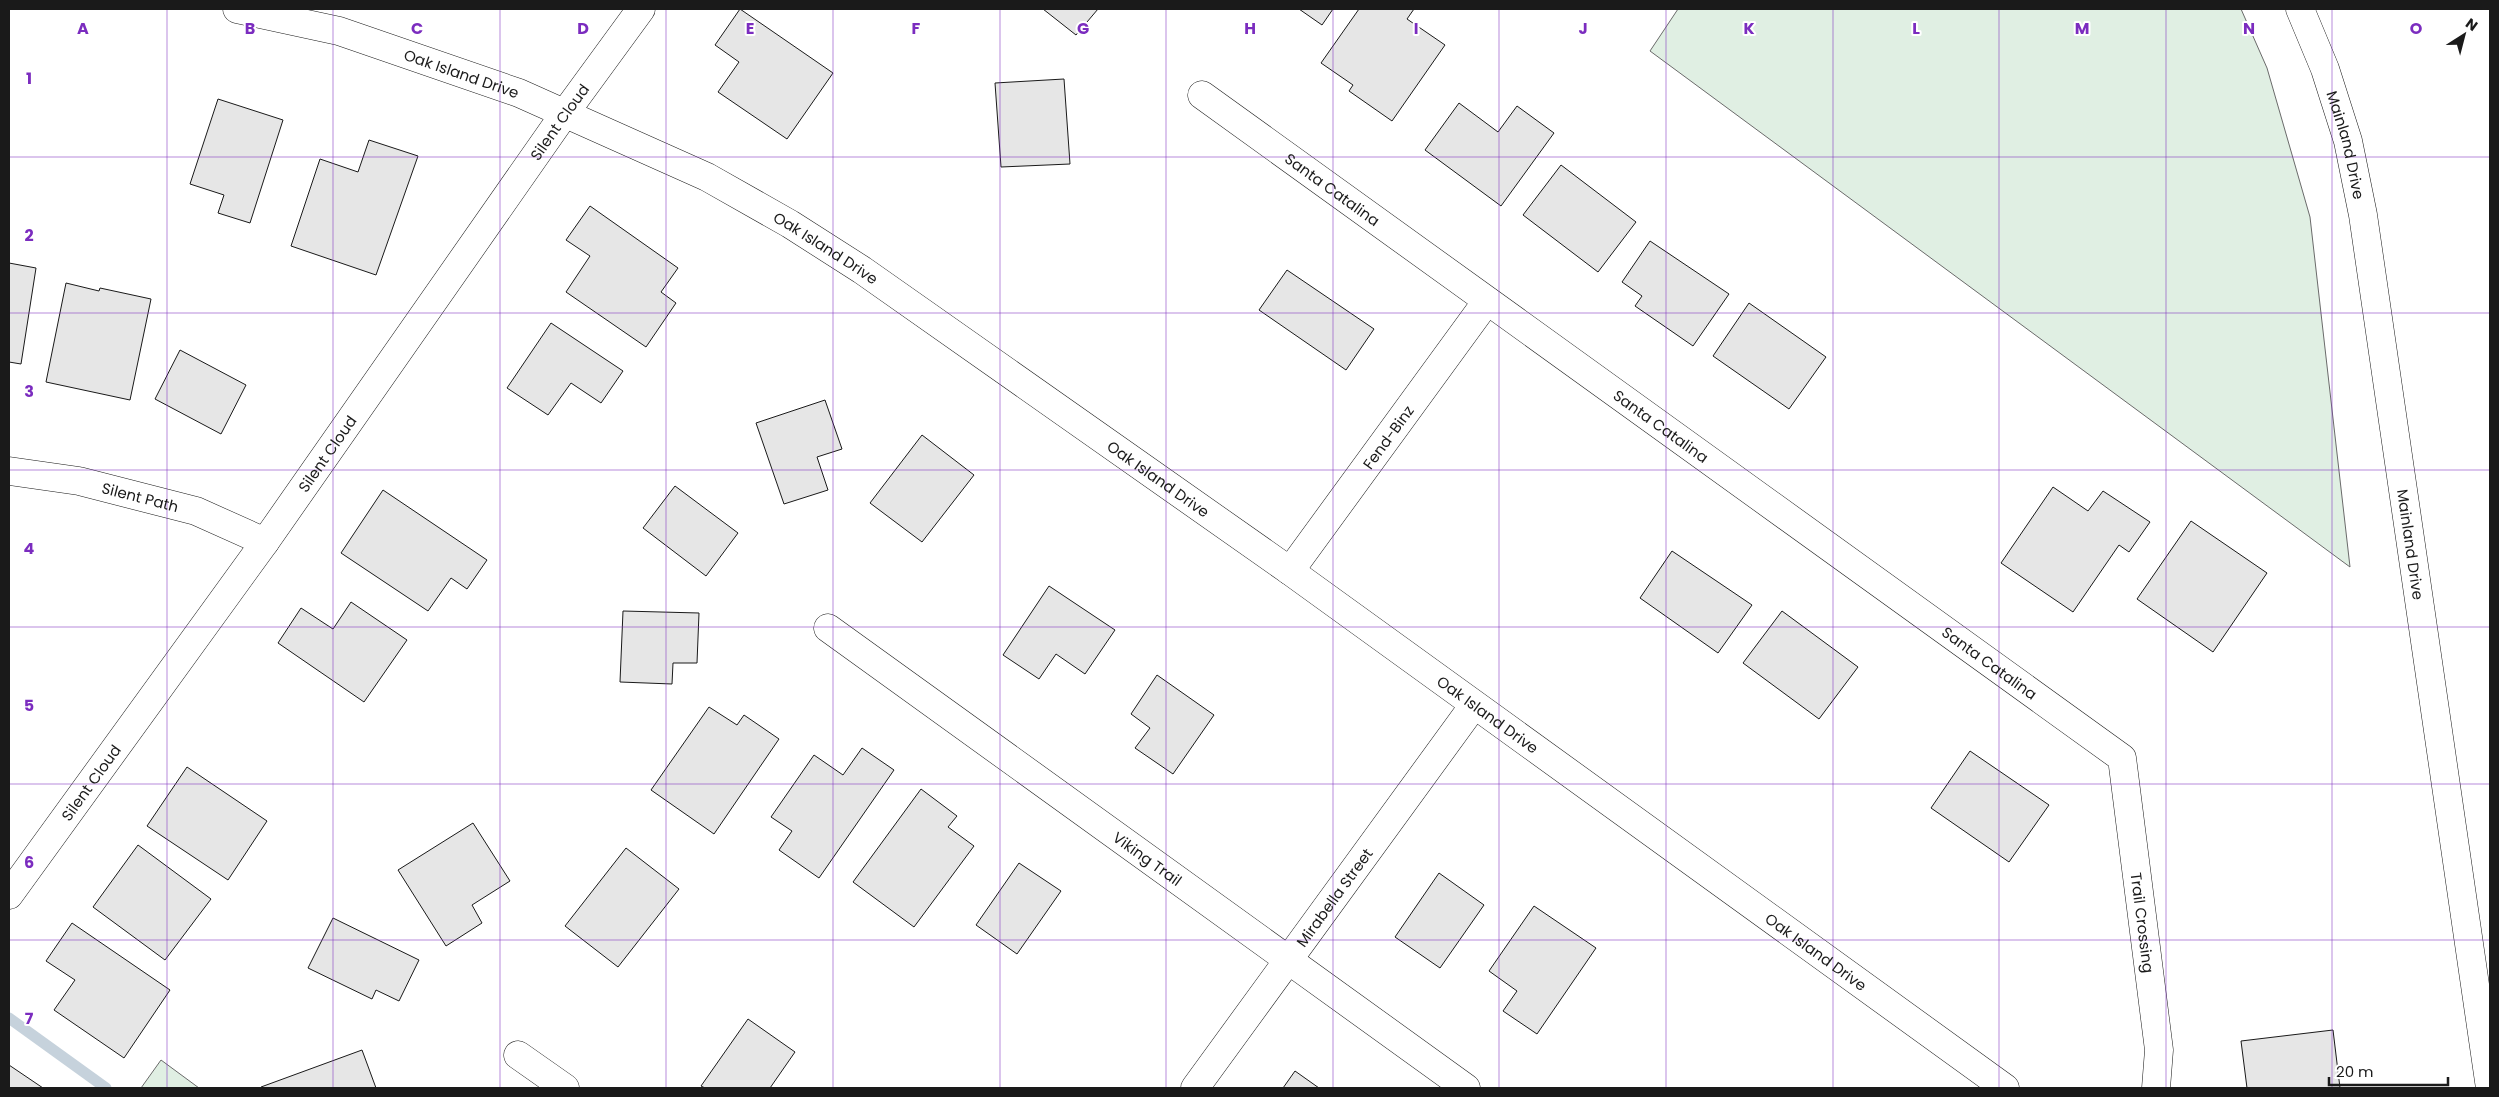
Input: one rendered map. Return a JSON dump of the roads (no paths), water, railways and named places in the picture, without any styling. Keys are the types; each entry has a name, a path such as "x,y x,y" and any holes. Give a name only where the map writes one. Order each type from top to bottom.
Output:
{"street":[{"name":"Oak Island Drive","path":"237,9 340,30 519,93 707,177 790,224 862,270 1290,571 2005,1088"},
{"name":"Silent Cloud","path":"9,895 265,542 565,113 641,9"},
{"name":"Mainland Drive","path":"2300,9 2325,69 2348,141 2363,215 2490,1088"},
{"name":"Santa Catalina","path":"1202,94 2122,758"},
{"name":"Fend-Binz","path":"1290,571 1487,301"},
{"name":"Silent Path","path":"9,471 79,481 196,511 265,542"},
{"name":"Viking Trail","path":"828,628 1466,1088"},
{"name":"Mirabella Street","path":"1195,1088 1474,705"},
{"name":"Trail Crossing","path":"2122,758 2159,1050 2156,1088"},
{"path":"518,1055 565,1088"}],"waterway":[{"path":"9,1018 106,1088"}]}
